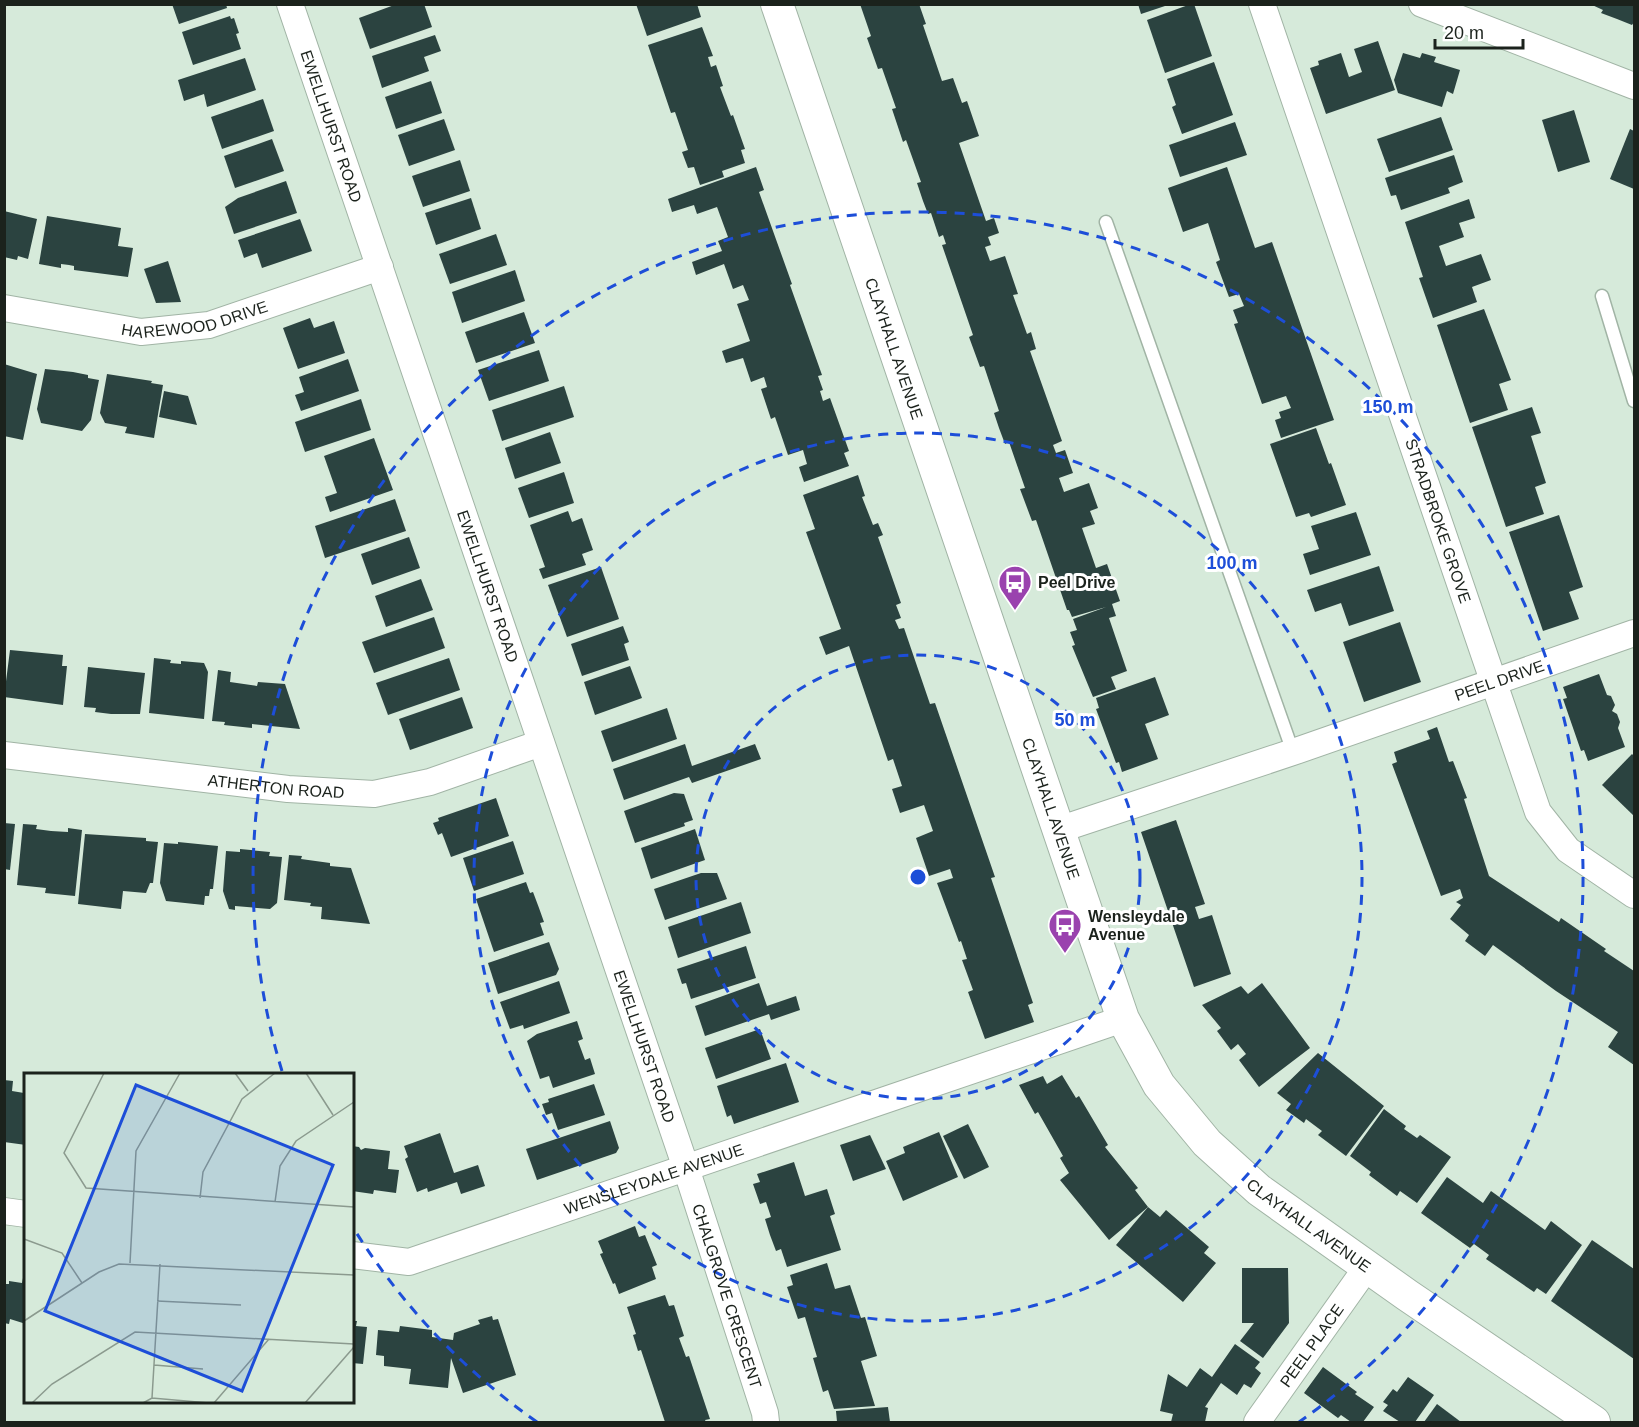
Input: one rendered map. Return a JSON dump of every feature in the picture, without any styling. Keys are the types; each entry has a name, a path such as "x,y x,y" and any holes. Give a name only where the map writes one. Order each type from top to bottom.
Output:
{"street":[{"name":"EWELLHURST ROAD","path":"290,4 686,1168"},
{"name":"CLAYHALL AVENUE","path":"777,4 1123,1019 1160,1085 1207,1143 1259,1190 1366,1267 1594,1422"},
{"name":"STRADBROKE GROVE","path":"1262,4 1538,812 1568,850 1635,895"},
{"path":"1422,4 1635,86"},
{"name":"HAREWOOD DRIVE","path":"4,308 141,332 209,325 380,267"},
{"name":"PEEL DRIVE","path":"1058,830 1293,752 1635,633"},
{"name":"ATHERTON ROAD","path":"4,755 288,789 374,794 430,782 541,743"},
{"name":"WENSLEYDALE AVENUE","path":"354,1254 409,1262 1123,1019"},
{"name":"CHALGROVE CRESCENT","path":"686,1168 766,1422"},
{"path":"4,1211 24,1214"},
{"name":"PEEL PLACE","path":"1257,1422 1366,1267"}],"lane":[{"path":"1106,222 1293,752"},
{"path":"1602,296 1635,401"}],"building":[{"path":"172,4 226,4 227,8 179,24"},
{"path":"397,4 424,4 432,27 370,49 359,18"},
{"path":"636,4 697,4 701,17 647,36"},
{"path":"860,4 919,4 926,24 923,25 942,81 953,78 962,103 967,101 979,136 959,143 986,221 994,218 999,233 988,237 991,245 985,247 990,261 1005,256 1018,294 1013,295 1027,334 1031,332 1036,349 1030,351 1062,441 1053,445 1056,453 1065,450 1073,473 1059,478 1064,492 1089,483 1098,508 1090,511 1095,524 1082,528 1096,568 1107,564 1120,601 1112,604 1116,616 1109,618 1127,671 1111,677 1116,689 1093,697 1072,646 1075,645 1070,632 1077,630 1073,619 1106,607 1072,617 1067,610 1036,520 1032,521 1020,489 1025,488 1009,442 1005,444 999,428 994,413 999,411 984,366 980,367 969,337 973,335 942,245 946,244 943,235 939,237 931,213 928,214 923,201 917,183 921,182 906,140 903,142 892,109 896,108 882,68 878,69 867,38 871,36"},
{"path":"1138,4 1168,4 1168,5 1141,14"},
{"path":"1194,4 1212,56 1165,73 1147,20"},
{"path":"1590,4 1634,4 1634,22 1632,25 1601,13 1603,10"},
{"path":"230,16 231,19 234,18 239,33 236,34 241,49 193,65 182,32"},
{"path":"702,27 713,56 708,57 711,67 716,65 723,86 720,87 745,149 741,150 745,163 722,171 724,177 700,185 694,167 688,168 682,152 688,150 675,112 671,113 648,45"},
{"path":"435,35 441,51 424,57 429,71 382,88 372,56"},
{"path":"1378,41 1395,90 1326,114 1310,68 1319,65 1318,61 1341,53 1349,77 1362,72 1354,49"},
{"path":"1403,53 1420,58 1422,53 1436,57 1434,62 1460,70 1453,94 1447,91 1442,107 1398,93 1394,80"},
{"path":"245,58 256,90 207,107 204,94 184,101 178,80"},
{"path":"1214,62 1233,115 1182,134 1172,107 1176,105 1167,79"},
{"path":"431,81 442,113 396,129 385,97"},
{"path":"263,99 274,131 222,149 211,117"},
{"path":"1574,110 1590,162 1558,172 1542,120"},
{"path":"1441,117 1453,150 1389,172 1377,139"},
{"path":"444,119 455,150 409,166 398,135"},
{"path":"1235,122 1247,155 1180,177 1169,145"},
{"path":"1630,129 1634,131 1634,189 1610,179"},
{"path":"272,139 284,171 235,188 224,156"},
{"path":"1454,155 1463,182 1448,188 1450,193 1401,210 1396,195 1391,196 1385,178"},
{"path":"460,160 470,191 423,207 412,176"},
{"path":"756,167 764,190 759,192 822,375 818,376 823,390 820,391 823,401 830,398 849,451 844,453 849,466 804,482 799,467 807,464 803,450 788,455 775,417 771,419 761,389 767,387 764,377 751,382 743,358 726,363 722,351 750,341 737,304 749,300 743,285 733,289 724,264 696,275 692,262 722,251 718,241 728,237 717,207 697,214 694,205 672,212 668,199"},
{"path":"1227,167 1255,248 1272,242 1334,420 1281,438 1275,420 1281,418 1279,412 1291,408 1286,396 1262,404 1234,324 1238,323 1233,310 1244,306 1239,294 1229,297 1216,262 1220,260 1208,223 1183,232 1168,188"},
{"path":"286,181 297,213 234,234 225,207 238,198"},
{"path":"471,198 481,229 436,245 425,213"},
{"path":"1469,199 1475,218 1459,223 1464,237 1439,246 1446,266 1481,254 1491,280 1472,287 1477,302 1433,318 1419,278 1423,277 1405,222"},
{"path":"4,211 37,219 28,259 18,256 17,260 4,257"},
{"path":"47,216 121,228 118,246 133,248 128,277 74,270 74,266 69,265 61,264 61,268 39,264"},
{"path":"300,219 312,251 262,268 257,253 244,258 238,240"},
{"path":"496,234 507,265 450,284 439,254"},
{"path":"168,261 181,302 156,303 144,269"},
{"path":"515,270 525,301 462,323 452,292"},
{"path":"1484,309 1511,380 1499,384 1508,410 1470,423 1437,325"},
{"path":"524,312 535,343 476,363 465,332"},
{"path":"310,318 314,328 334,321 345,353 298,369 283,328"},
{"path":"539,350 549,381 489,401 478,370"},
{"path":"348,359 359,391 301,411 295,395 304,392 299,377"},
{"path":"4,364 37,374 23,440 4,436"},
{"path":"45,369 88,375 88,378 99,380 91,420 82,431 41,423 37,409"},
{"path":"107,374 152,381 151,383 163,385 154,438 125,433 127,427 105,423 100,413"},
{"path":"564,386 574,417 502,441 492,410"},
{"path":"164,391 188,396 197,425 159,417"},
{"path":"361,399 371,430 305,452 295,422"},
{"path":"1532,407 1541,433 1531,436 1546,483 1535,487 1544,514 1506,527 1472,427"},
{"path":"1316,428 1346,505 1311,517 1309,513 1296,517 1270,444"},
{"path":"550,432 561,463 515,479 505,448"},
{"path":"374,438 393,490 330,512 325,497 337,493 324,456"},
{"path":"564,472 574,503 529,518 518,488"},
{"path":"858,475 865,496 862,497 873,525 878,523 883,535 878,537 901,603 896,605 901,618 895,620 899,629 904,628 930,704 935,703 995,877 991,878 1033,1003 1028,1005 1034,1022 985,1039 968,992 973,990 962,960 967,959 937,883 953,878 950,869 929,876 916,838 933,831 924,805 900,813 892,789 902,786 893,759 888,761 849,646 826,655 819,637 841,629 806,532 815,529 803,495"},
{"path":"395,499 406,531 325,558 315,526"},
{"path":"568,511 572,522 582,518 593,550 582,554 586,565 543,579 539,569 545,567 530,525"},
{"path":"1356,512 1371,555 1310,575 1303,554 1319,549 1311,526"},
{"path":"1559,515 1583,587 1569,592 1579,619 1543,631 1509,532"},
{"path":"409,537 420,568 372,585 361,554"},
{"path":"1379,566 1394,611 1349,626 1341,603 1315,612 1307,590"},
{"path":"601,567 619,619 567,637 548,585"},
{"path":"421,579 433,610 386,627 375,596"},
{"path":"434,617 445,648 374,673 362,642"},
{"path":"1400,622 1421,682 1364,702 1343,642"},
{"path":"623,626 629,642 624,644 629,660 582,676 571,644"},
{"path":"10,650 63,655 62,666 67,666 63,705 4,697"},
{"path":"154,658 171,660 170,663 181,664 181,661 204,663 208,672 204,719 149,713"},
{"path":"449,658 460,690 388,715 376,683"},
{"path":"630,666 642,698 595,715 584,682"},
{"path":"88,667 145,673 140,714 95,712 96,708 84,707"},
{"path":"218,670 231,672 230,682 257,686 258,682 285,684 300,729 252,724 252,728 224,725 225,722 212,721"},
{"path":"1599,674 1607,695 1611,696 1615,705 1612,711 1617,714 1620,722 1618,728 1625,747 1588,761 1584,750 1581,751 1563,699 1567,698 1563,687"},
{"path":"1155,677 1169,715 1145,724 1158,759 1122,772 1119,762 1116,763 1096,709 1099,708 1096,698"},
{"path":"462,697 473,728 410,750 399,719"},
{"path":"667,708 677,739 612,762 601,731"},
{"path":"1437,727 1449,762 1453,761 1467,798 1464,799 1489,876 1559,922 1561,918 1634,971 1634,1065 1608,1047 1618,1032 1493,945 1485,956 1465,941 1469,935 1450,919 1461,905 1456,902 1463,898 1460,889 1441,896 1392,764 1397,762 1394,752 1430,739 1427,731"},
{"path":"685,744 692,766 755,744 761,759 692,783 689,777 624,800 613,769"},
{"path":"1632,754 1634,756 1634,816 1602,785"},
{"path":"674,793 684,794 693,820 684,823 685,826 635,843 624,811"},
{"path":"496,798 509,836 451,857 442,833 438,835 433,823 439,821 438,818"},
{"path":"1176,820 1205,904 1195,907 1199,919 1212,915 1231,974 1194,987 1141,832"},
{"path":"4,823 15,824 10,870 4,869"},
{"path":"23,824 37,825 36,829 51,831 68,832 68,828 82,830 75,896 45,893 46,888 17,885"},
{"path":"695,829 705,860 651,879 641,848"},
{"path":"85,834 146,838 146,841 158,842 153,883 150,883 146,893 123,891 121,909 78,904"},
{"path":"513,841 524,874 474,891 463,858"},
{"path":"178,842 218,846 213,889 210,889 209,896 205,896 204,905 166,901 160,883 164,843 178,844"},
{"path":"240,849 270,852 269,856 282,857 277,903 270,909 235,906 235,910 229,909 223,891 226,851 240,852"},
{"path":"289,855 330,863 330,866 351,868 370,924 321,919 322,907 310,906 311,903 284,900"},
{"path":"701,873 717,873 727,899 665,920 654,889"},
{"path":"526,882 530,893 533,892 544,922 540,923 544,935 494,952 476,899"},
{"path":"741,902 751,933 678,958 668,927"},
{"path":"549,942 559,969 556,975 498,994 488,963"},
{"path":"746,946 756,978 691,999 686,983 682,984 677,969"},
{"path":"559,981 570,1013 524,1029 523,1025 510,1029 500,1002"},
{"path":"759,983 767,1006 796,996 800,1010 771,1020 769,1014 705,1036 695,1006"},
{"path":"1262,983 1310,1048 1259,1087 1239,1060 1246,1054 1238,1044 1231,1050 1217,1031 1221,1028 1202,1005 1241,986 1248,994"},
{"path":"577,1021 583,1039 578,1041 585,1060 590,1058 595,1074 553,1088 549,1076 540,1079 527,1041 537,1034"},
{"path":"760,1029 771,1059 716,1079 705,1048"},
{"path":"1318,1053 1384,1106 1346,1156 1318,1135 1322,1131 1306,1119 1304,1123 1286,1110 1291,1104 1277,1093"},
{"path":"786,1063 799,1102 734,1124 731,1115 727,1117 717,1086"},
{"path":"1062,1075 1076,1098 1079,1096 1108,1145 1105,1147 1138,1188 1135,1190 1148,1207 1109,1240 1060,1180 1069,1173 1060,1158 1063,1156 1038,1112 1035,1114 1019,1085 1043,1076 1047,1084"},
{"path":"4,1080 13,1081 12,1091 24,1093 24,1145 4,1142"},
{"path":"594,1084 605,1115 558,1130 552,1113 546,1115 542,1104 549,1102 548,1099"},
{"path":"1384,1109 1406,1126 1404,1129 1417,1138 1420,1135 1451,1157 1417,1203 1400,1191 1397,1196 1369,1175 1371,1172 1350,1156"},
{"path":"610,1121 619,1148 616,1153 537,1180 526,1149"},
{"path":"968,1124 989,1167 964,1179 943,1136"},
{"path":"939,1132 958,1177 903,1201 886,1161 905,1153 903,1147"},
{"path":"440,1133 454,1173 478,1165 485,1186 461,1194 457,1182 428,1192 427,1188 417,1192 405,1159 408,1157 404,1146"},
{"path":"870,1135 886,1169 853,1181 840,1145"},
{"path":"354,1146 361,1150 365,1148 390,1151 388,1169 399,1170 396,1193 374,1190 373,1194 354,1191"},
{"path":"794,1162 805,1196 827,1189 835,1214 830,1216 841,1250 787,1267 781,1249 776,1251 770,1235 765,1219 771,1217 766,1202 760,1204 753,1184 760,1182 757,1174"},
{"path":"1447,1177 1483,1203 1491,1191 1545,1230 1551,1221 1582,1245 1546,1294 1537,1288 1534,1292 1486,1259 1489,1255 1474,1244 1470,1248 1421,1213"},
{"path":"1148,1207 1160,1217 1166,1210 1209,1247 1204,1253 1216,1263 1183,1302 1116,1245"},
{"path":"635,1226 639,1237 645,1235 657,1265 652,1267 656,1279 619,1294 600,1254 603,1253 598,1241"},
{"path":"1592,1240 1634,1269 1634,1359 1551,1301"},
{"path":"827,1263 835,1289 850,1285 861,1318 865,1317 877,1356 861,1361 875,1406 834,1409 828,1390 823,1392 813,1358 817,1357 805,1317 798,1319 787,1287 793,1285 790,1275"},
{"path":"1242,1268 1288,1268 1289,1323 1263,1358 1240,1341 1254,1323 1242,1323"},
{"path":"23,1278 24,1323 10,1319 9,1324 4,1323 4,1284 9,1284 9,1281 22,1283"},
{"path":"665,1295 669,1306 674,1305 684,1336 679,1338 686,1357 689,1356 710,1419 705,1420 706,1422 665,1422 641,1350 638,1351 633,1335 636,1334 627,1307"},
{"path":"492,1316 493,1320 498,1319 516,1375 463,1393 451,1358 448,1388 409,1384 411,1369 384,1366 384,1356 376,1355 378,1330 399,1332 400,1326 432,1330 432,1337 453,1340 454,1333 480,1324 478,1320"},
{"path":"354,1321 357,1321 356,1326 367,1327 363,1364 354,1363"},
{"path":"1235,1344 1260,1362 1255,1368 1261,1373 1251,1388 1244,1384 1237,1395 1221,1383 1205,1407 1208,1408 1205,1422 1171,1422 1173,1414 1160,1411 1168,1374 1187,1387 1200,1368 1212,1377"},
{"path":"1323,1367 1374,1407 1363,1422 1351,1422 1341,1415 1338,1418 1304,1393"},
{"path":"1408,1377 1434,1395 1415,1422 1400,1422 1383,1411 1388,1405 1383,1402 1393,1389 1397,1392"},
{"path":"1437,1404 1461,1422 1424,1422"},
{"path":"888,1407 890,1422 837,1422 836,1411"}],"place":[{"name":"Peel Drive","path":"1015,611"},
{"name":"Wensleydale Avenue","path":"1065,954"}]}
